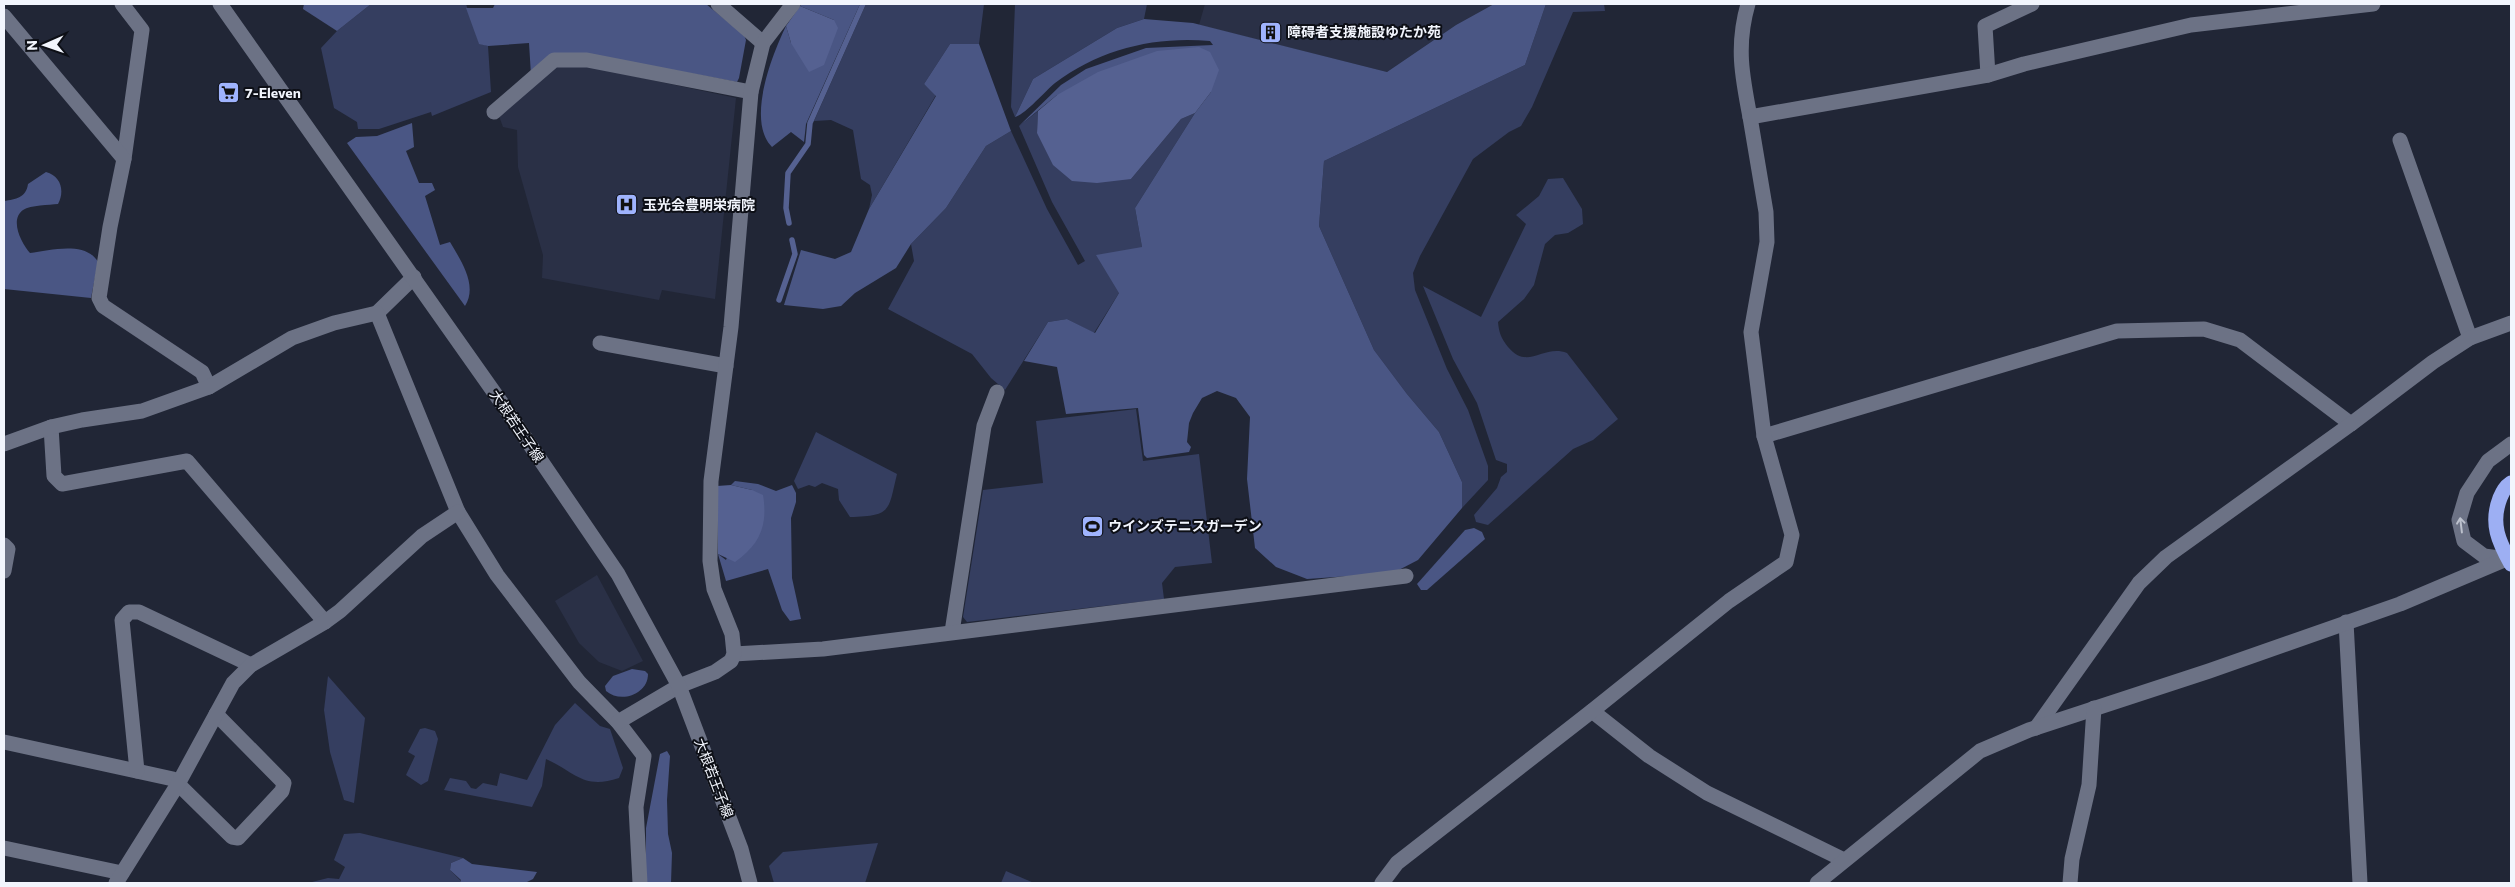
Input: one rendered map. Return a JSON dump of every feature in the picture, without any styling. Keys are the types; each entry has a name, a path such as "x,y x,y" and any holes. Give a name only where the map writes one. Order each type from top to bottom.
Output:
{"highway":[{"path":"2510,560 2495,530 2496,509 2505,487 2511,483"}],"street":[{"path":"122,4 142,30 124,159 108,236 100,298 103,306 202,372 210,387"},
{"name":"大根若王子線","path":"220,4 414,277 618,574 679,686 741,848 750,883"},
{"path":"718,4 763,43"},
{"path":"618,722 679,686 715,672 731,661 734,654 732,634 714,589 710,561 711,481 726,366 751,92 763,43 793,4"},
{"path":"1382,883 1398,863 1729,601 1786,562 1792,535 1764,436 1750,332 1767,242 1766,212 1740,46 1742,27 1748,4"},
{"path":"1988,75 1985,26 2032,4"},
{"path":"1750,117 1988,75 2024,64 2191,25 2373,4"},
{"path":"4,16 124,159"},
{"path":"494,112 554,60 587,60 751,92"},
{"path":"2400,140 2470,338"},
{"path":"4,444 51,427 142,411 210,387 292,338 334,323 377,313 414,277"},
{"path":"377,313 458,512 497,575 579,682 618,722 644,756 636,807 640,883"},
{"path":"2036,728 2139,583 2166,557 2351,424 2432,362 2470,338 2511,323"},
{"path":"1764,436 2117,331 2204,329 2240,340 2351,424"},
{"path":"600,343 726,366"},
{"path":"952,632 984,426 998,392"},
{"path":"51,427 54,476 62,484 187,461 325,622"},
{"path":"2510,560 2484,556 2464,541 2459,520 2467,493 2488,461 2511,444"},
{"path":"4,848 119,878 178,784 233,683 251,665 325,622 422,536 458,512"},
{"path":"4,545 8,549 4,572"},
{"path":"1817,883 1980,751 2036,728 2400,604 2510,560"},
{"path":"734,654 823,649 1406,576"},
{"path":"137,771 122,620 129,612 139,612 251,665"},
{"path":"2346,622 2360,883"},
{"path":"2070,883 2072,859 2089,785 2094,708"},
{"path":"1592,711 1649,756 1707,793 1844,860"},
{"path":"4,742 173,779 232,837 238,838 282,791 284,782 216,714"}],"shaded area":[{"path":"304,4 371,4 337,31 303,9"},
{"path":"371,4 466,4 479,43 488,46 491,92 432,116 431,112 379,129 358,129 357,122 334,108 321,48 337,31"},
{"path":"495,4 706,4 744,35 746,40 739,78 737,82 587,54 531,75 529,43 488,46 479,44 466,8 493,8"},
{"path":"802,4 860,4 806,124 804,142 791,132 772,147 765,136 761,121 761,105 774,53 786,26 791,43 834,20 800,6"},
{"path":"866,4 984,4 979,44 950,44 924,84 936,95 869,209 872,195 870,185 861,179 853,130 831,120 814,121"},
{"path":"1015,4 1147,4 1144,19 1117,28 1033,79 1015,117 1011,107"},
{"path":"1205,4 1494,4 1456,25 1387,72 1199,25"},
{"path":"1494,4 1546,4 1525,65 1324,161 1319,226 1374,350 1439,432 1462,482 1462,508 1418,560 1393,573 1307,579 1276,567 1255,548 1247,479 1250,417 1236,398 1217,391 1202,398 1189,423 1187,442 1191,447 1189,452 1147,458 1144,455 1138,408 1066,414 1057,367 1024,361 1048,322 1067,319 1095,333 1119,293 1096,255 1142,247 1135,208 1195,113 1211,92 1057,95 1019,126 1061,85 1086,69 1146,48 1213,45 1210,41 1169,41 1129,47 1109,53 1072,71 1055,83 1024,112 1015,117 1033,79 1117,28 1144,19 1193,23 1387,72 1456,25"},
{"path":"1546,4 1604,4 1605,11 1573,12 1532,107 1521,126 1509,132 1473,159 1420,256 1413,273 1415,290 1447,369 1468,410 1488,466 1488,480 1462,508 1462,482 1439,432 1374,350 1319,226 1324,161 1525,65"},
{"path":"800,6 834,20 838,28 824,65 809,72 791,43 786,26"},
{"path":"950,44 979,44 1011,131 986,146 946,208 911,244 896,268 855,293 841,306 823,309 784,305 801,250 835,259 851,252 869,209 936,96 924,84"},
{"path":"1199,47 1210,52 1219,70 1211,92 1195,113 1181,119 1131,179 1097,183 1072,181 1053,165 1037,133 1038,111 1057,95 1098,72 1157,51"},
{"name":"玉光会豊明栄病院","path":"554,64 586,66 736,98 715,299 662,290 659,300 542,278 543,255 518,167 517,130 503,127 499,116"},
{"path":"1038,111 1037,133 1131,179 1181,119 1195,113 1135,208 1142,247 1119,293 1094,333 1067,319 1048,322 1005,390 991,378 972,354 888,309 914,261 911,244 946,208 986,146 1011,131 1047,209 1078,265 1085,261 1052,202 1019,126"},
{"path":"412,123 414,147 406,151 419,183 432,183 435,190 425,196 440,245 450,242 466,273 470,290 465,306 347,143 356,137 377,136"},
{"path":"46,172 55,177 60,185 61,194 58,204 35,206 23,210 17,220 18,232 30,253 67,248 85,251 92,255 98,262 91,298 4,289 4,201 23,195 28,184"},
{"path":"1563,178 1582,209 1583,224 1568,233 1555,235 1545,244 1534,285 1524,299 1498,322 1499,329 1508,347 1515,354 1522,357 1558,351 1567,353 1618,419 1593,440 1573,449 1488,525 1476,522 1474,515 1497,488 1501,477 1507,472 1507,464 1496,460 1477,403 1453,359 1423,286 1481,317 1526,224 1516,215 1539,196 1548,179"},
{"name":"ウインズテニスガーデン","path":"1136,409 1143,461 1199,454 1212,563 1175,567 1162,583 1164,599 967,622 963,617 983,490 1043,483 1036,421"},
{"path":"816,432 897,474 892,496 886,509 874,515 850,517 839,500 838,489 822,483 815,487 809,485 798,489 794,481"},
{"path":"735,481 758,484 776,491 792,485 796,493 796,502 791,518 792,578 801,619 790,621 782,610 768,569 726,581 718,554 726,560 752,490 731,485"},
{"path":"731,485 763,495 764,506 763,525 756,541 735,562 718,554 717,486"},
{"path":"1474,528 1482,532 1485,539 1427,590 1421,590 1417,584 1465,530"},
{"path":"597,575 643,661 622,671 599,662 579,643 555,601"},
{"path":"632,669 645,671 648,674 644,687 639,692 626,697 619,697 606,691 605,686 613,676"},
{"path":"328,676 365,718 354,803 344,800 330,752 324,710"},
{"path":"575,703 600,726 610,729 623,768 619,778 607,781 588,781 546,759 542,786 532,807 444,790 450,778 466,781 471,788 476,789 483,783 497,786 500,773 527,780 555,725"},
{"path":"425,728 435,731 438,739 428,781 421,785 406,775 415,756 408,752 420,729"},
{"path":"667,751 670,756 667,800 668,834 672,853 671,883 646,883 646,828 660,754"},
{"path":"360,833 463,858 451,863 450,870 461,881 460,883 308,883 328,878 339,879 345,867 334,860 344,834"},
{"path":"878,843 865,883 774,883 769,866 783,852"},
{"path":"463,858 472,864 537,872 533,879 525,883 460,883 461,880 450,870 451,863"},
{"path":"1006,871 1034,883 1001,883"}],"waterway":[{"path":"789,223 786,208 788,173 808,144 810,123 863,4"},
{"path":"779,300 795,254 792,240"}],"place":[{"name":"障碍者支援施設ゆたか苑","path":"1271,32"},
{"name":"7-Eleven","path":"229,93"},
{"name":"玉光会豊明栄病院","path":"627,205"},
{"name":"ウインズテニスガーデン","path":"1092,526"}]}
